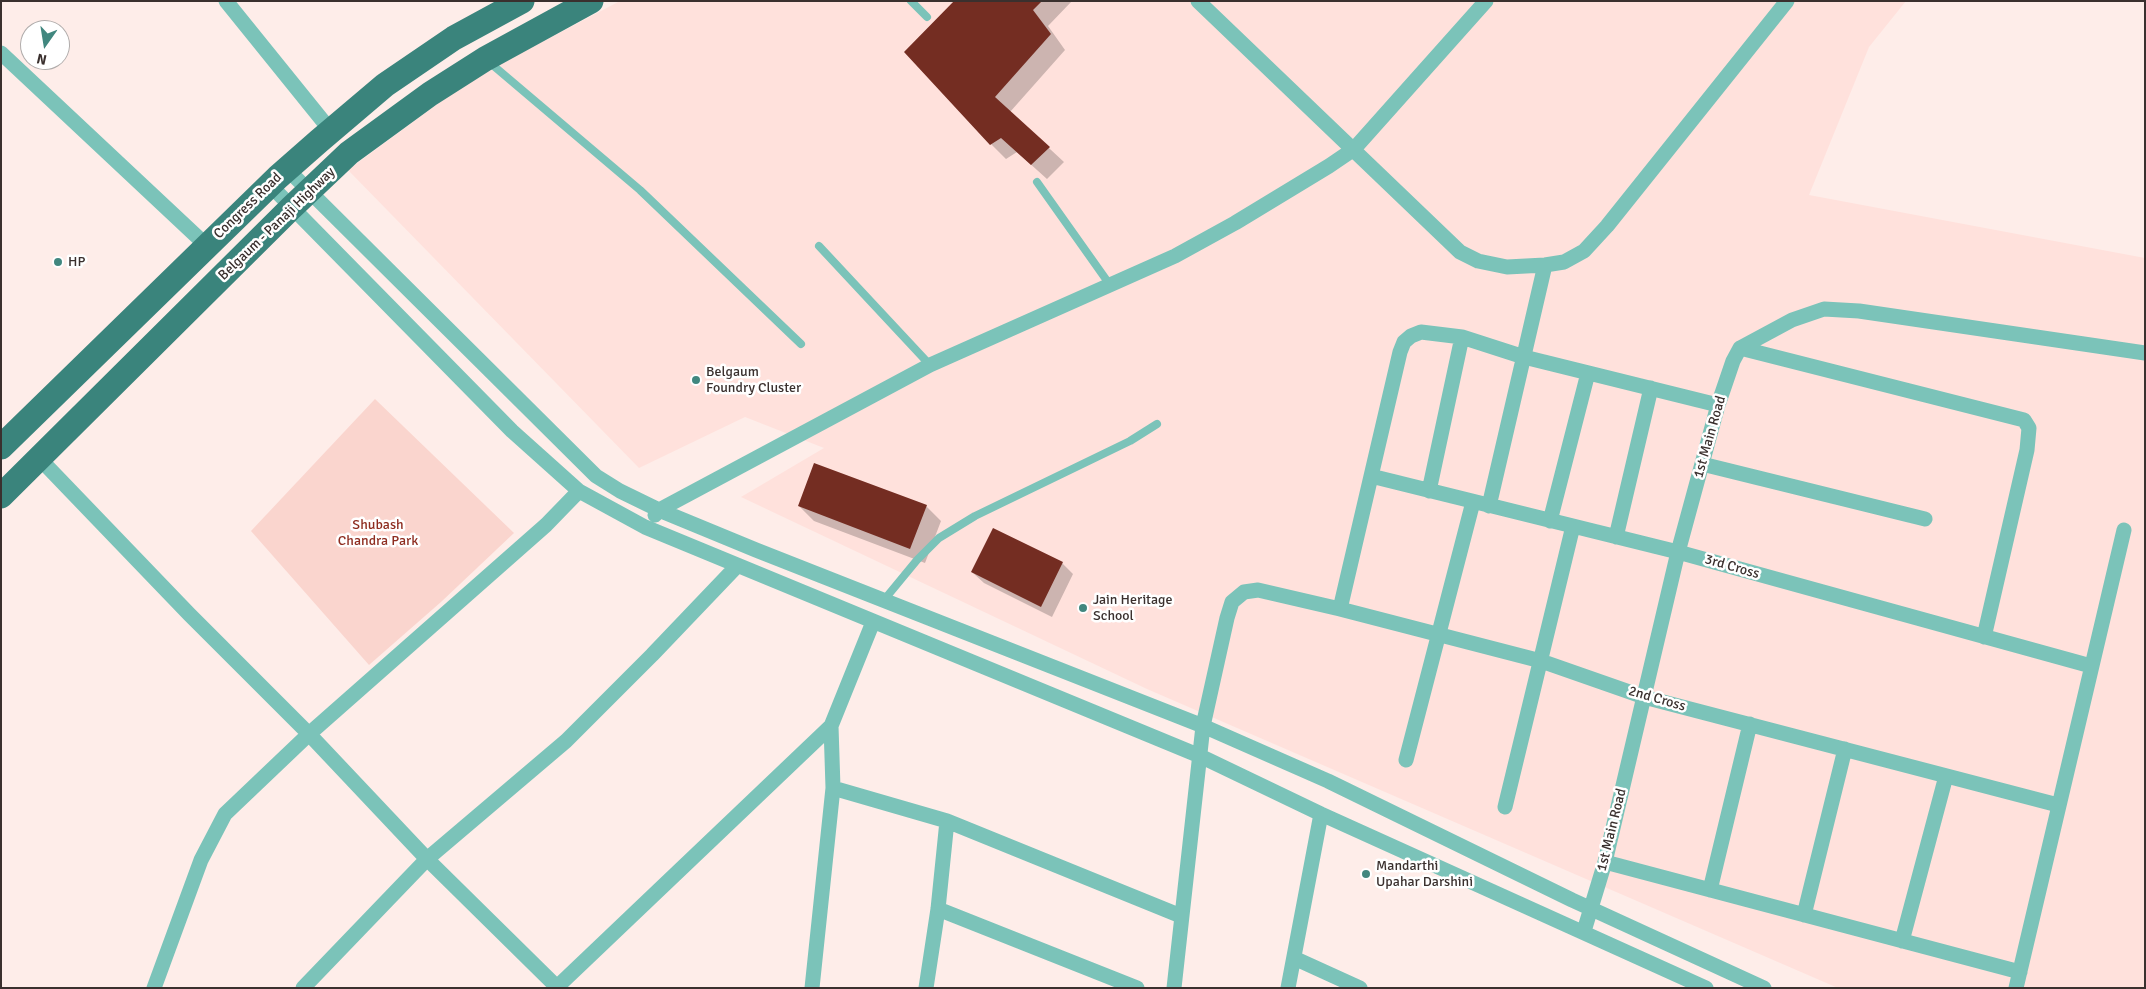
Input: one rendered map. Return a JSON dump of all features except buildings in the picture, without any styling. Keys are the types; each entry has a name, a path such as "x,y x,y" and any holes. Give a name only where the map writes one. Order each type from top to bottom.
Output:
{"highway":[{"name":"Congress Road","path":"1,446 278,177 331,131 385,85 454,38 522,1"},
{"name":"Belgaum - Panaji Highway","path":"1,496 291,208 349,153 396,118 485,59 591,1"}],"street":[{"path":"1198,1 1460,252 1478,261 1507,267 1545,266 1564,262 1584,251 1607,226 1786,1"},
{"path":"645,527 659,510 930,365 1174,256 1226,228 1354,149 1486,1"},
{"path":"230,3 331,131"},
{"path":"1,53 207,246"},
{"path":"278,177 309,191 596,476 620,491 659,510 756,550 1204,726 1328,781 1591,909 1764,988"},
{"path":"278,177 291,208 512,431 579,491 645,527 1200,756 1321,814 1584,931 1706,988"},
{"path":"1489,506 1545,266"},
{"path":"1740,348 1792,320 1824,309 1860,311 2145,353"},
{"path":"1340,609 1400,352 1404,342 1411,336 1421,332 1462,337 1524,357 1718,405"},
{"path":"1429,491 1462,337"},
{"path":"1740,348 2024,420 2029,428 2027,450 1984,637"},
{"name":"1st Main Road","path":"1584,931 1605,862 1678,552 1718,405 1733,361 1740,348"},
{"path":"1550,520 1588,373"},
{"path":"1616,537 1650,388"},
{"path":"40,459 189,614 309,734 427,859 557,987 831,726 874,622"},
{"path":"1702,464 1925,518"},
{"name":"3rd Cross","path":"1370,476 1678,552 2091,666"},
{"path":"154,988 201,860 225,814 309,734 546,525 579,491"},
{"path":"1406,760 1473,502"},
{"path":"1505,807 1573,526"},
{"path":"2016,988 2124,530"},
{"path":"303,988 427,859 566,741 737,566"},
{"name":"2nd Cross","path":"1204,726 1232,602 1244,592 1258,590 1340,609 1541,661 1644,697 2058,805"},
{"path":"1710,890 1750,724"},
{"path":"812,988 833,788 831,726"},
{"path":"1174,988 1204,726"},
{"path":"1804,915 1845,749"},
{"path":"1902,941 1946,776"},
{"path":"833,788 947,821 1181,916"},
{"path":"1288,988 1321,814"},
{"path":"926,988 938,909 947,821"},
{"path":"1605,862 2020,972"},
{"path":"938,909 1137,988"},
{"path":"1294,958 1360,988"}],"lane":[{"path":"911,1 927,17"},
{"path":"485,59 640,190 801,344"},
{"path":"1037,182 1110,285"},
{"path":"819,246 930,365"},
{"path":"884,600 917,560 939,538 975,516 1130,441 1157,424"}],"shaded area":[{"path":"620,1 1906,1 1869,47 1809,195 2145,258 2145,988 1838,988 1147,689 741,497 824,448 745,417 639,468 348,170 470,80"}],"green space":[{"name":"Shubash Chandra Park","path":"375,399 514,533 441,602 369,665 251,531"}],"place":[{"name":"HP","path":"58,262"},
{"name":"Belgaum Foundry Cluster","path":"696,380"},
{"name":"Jain Heritage School","path":"1083,608"},
{"name":"Mandarthi Upahar Darshini","path":"1366,874"}]}
